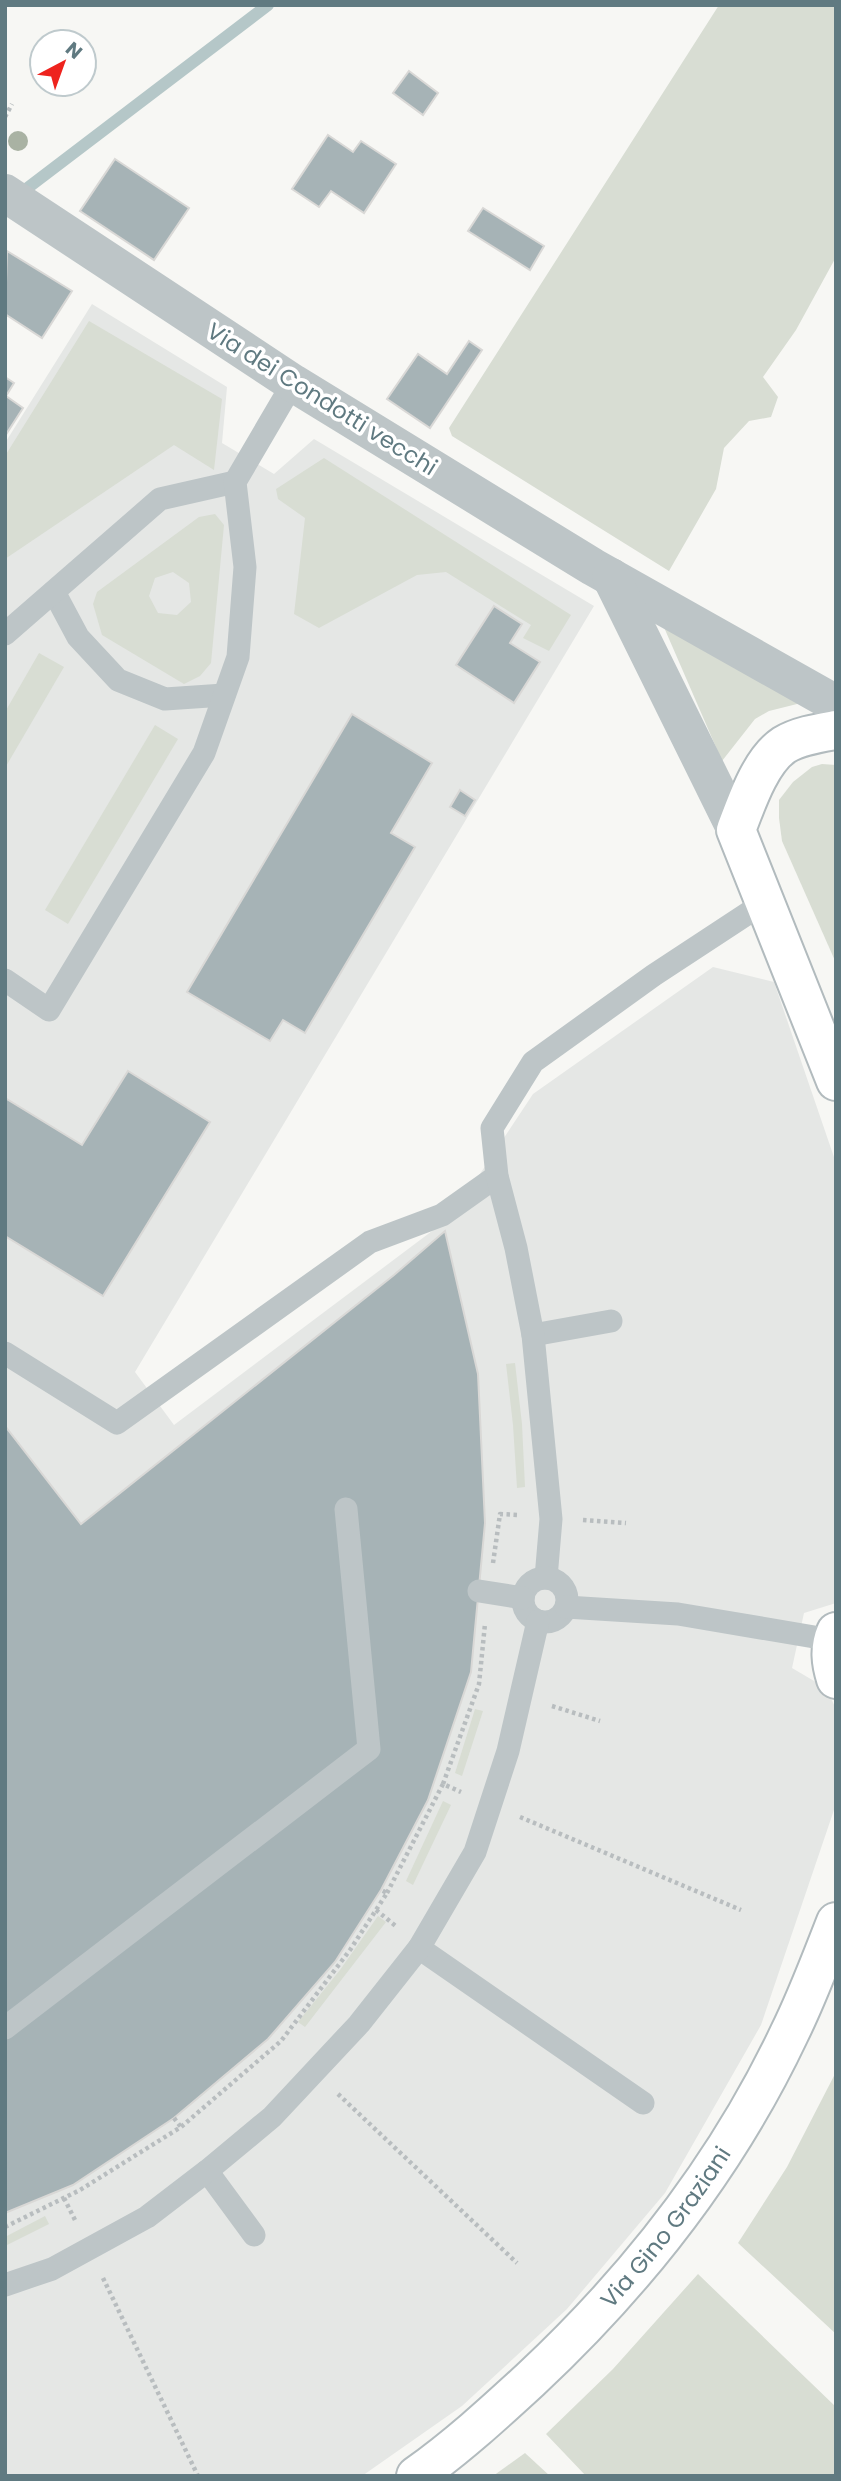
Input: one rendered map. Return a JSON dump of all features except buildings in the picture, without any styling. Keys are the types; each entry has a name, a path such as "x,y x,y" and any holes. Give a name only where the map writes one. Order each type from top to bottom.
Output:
{"street":[{"name":"Via dei Condotti vecchi","path":"5,193 293,383 611,577 836,704"},
{"path":"611,577 736,830 836,1081"},
{"path":"736,830 752,790 766,766 783,746 808,735 836,730"},
{"path":"793,971 828,1002 836,1005"},
{"path":"834,1636 831,1662 836,1679"},
{"name":"Via Gino Graziani","path":"416,2476 486,2421 561,2351 599,2312 688,2204 761,2088 815,1977 836,1922"}],"lane":[{"path":"5,980 49,1010 204,753 238,657 245,567 234,482 293,383"},
{"path":"5,634 160,499 234,482"},
{"path":"54,592 78,637 118,681 165,699 225,695"},
{"path":"546,1578 551,1519 533,1335 516,1248 497,1176 492,1128 533,1062 654,975 765,902"},
{"path":"5,1353 117,1423 370,1242 442,1215 497,1176"},
{"path":"533,1335 611,1321"},
{"path":"5,2028 369,1749 346,1509"},
{"path":"546,1578 562,1587 566,1593 566,1606 563,1613 552,1621 538,1621 527,1612 523,1598 533,1581 546,1578"},
{"path":"484,1592 523,1598"},
{"path":"566,1606 678,1614 834,1636"},
{"path":"5,2285 52,2269 147,2217 272,2117 359,2024 419,1948 475,1852 508,1751 538,1621"},
{"path":"419,1948 643,2103"},
{"path":"207,2171 254,2235"}],"path":[{"path":"5,117 12,104"},
{"path":"5,2227 64,2198 181,2127 281,2041 350,1950 387,1893 443,1784 479,1684 484,1592 500,1514 521,1516"},
{"path":"579,1520 626,1523"},
{"path":"547,1705 600,1721"},
{"path":"443,1784 467,1795"},
{"path":"515,1815 741,1910"},
{"path":"381,1890 387,1893"},
{"path":"376,1910 401,1931"},
{"path":"330,2087 516,2263"},
{"path":"174,2118 181,2127"},
{"path":"64,2198 77,2226"},
{"path":"102,2277 198,2476"}],"shaded area":[{"path":"719,5 836,5 836,257 796,330 763,377 778,397 771,417 749,421 724,448 716,489 669,571 452,436 449,428"},
{"path":"92,304 227,387 222,443 274,474 314,439 594,606 135,1372 174,1425 452,1216 533,1094 713,967 774,982 836,1163 836,1603 804,1613 792,1668 826,1688 836,1709 836,1804 761,2025 665,2193 567,2309 462,2406 362,2476 5,2476 5,443"},
{"path":"89,321 222,399 214,470 174,445 5,559 5,456"},
{"path":"324,458 571,615 549,651 523,638 531,625 446,572 417,575 319,628 294,614 305,518 278,499 276,489"},
{"path":"215,514 224,525 211,663 200,676 184,684 102,635 93,604 97,592 199,517","holes":["173,572 189,583 191,602 177,615 158,613 149,596 155,578"]},
{"path":"663,625 805,702 769,711 755,719 722,761"},
{"path":"39,653 64,667 5,768 5,712"},
{"path":"155,725 178,739 68,924 45,910"},
{"path":"822,764 836,765 836,963 782,841 779,818 779,800 793,782 812,767"},
{"path":"515,1363 525,1487 517,1488 506,1364"},
{"path":"475,1709 483,1711 462,1776 455,1773"},
{"path":"443,1801 451,1805 413,1885 406,1881"},
{"path":"378,1916 386,1922 305,2027 298,2022 340,1970"},
{"path":"836,2072 836,2334 738,2243 787,2167"},
{"path":"45,2216 49,2224 5,2246 5,2237"},
{"path":"698,2274 836,2407 836,2476 586,2476 546,2434 613,2369"},
{"path":"525,2453 550,2476 493,2476"}],"waterway":[{"path":"17,196 268,5"}]}
